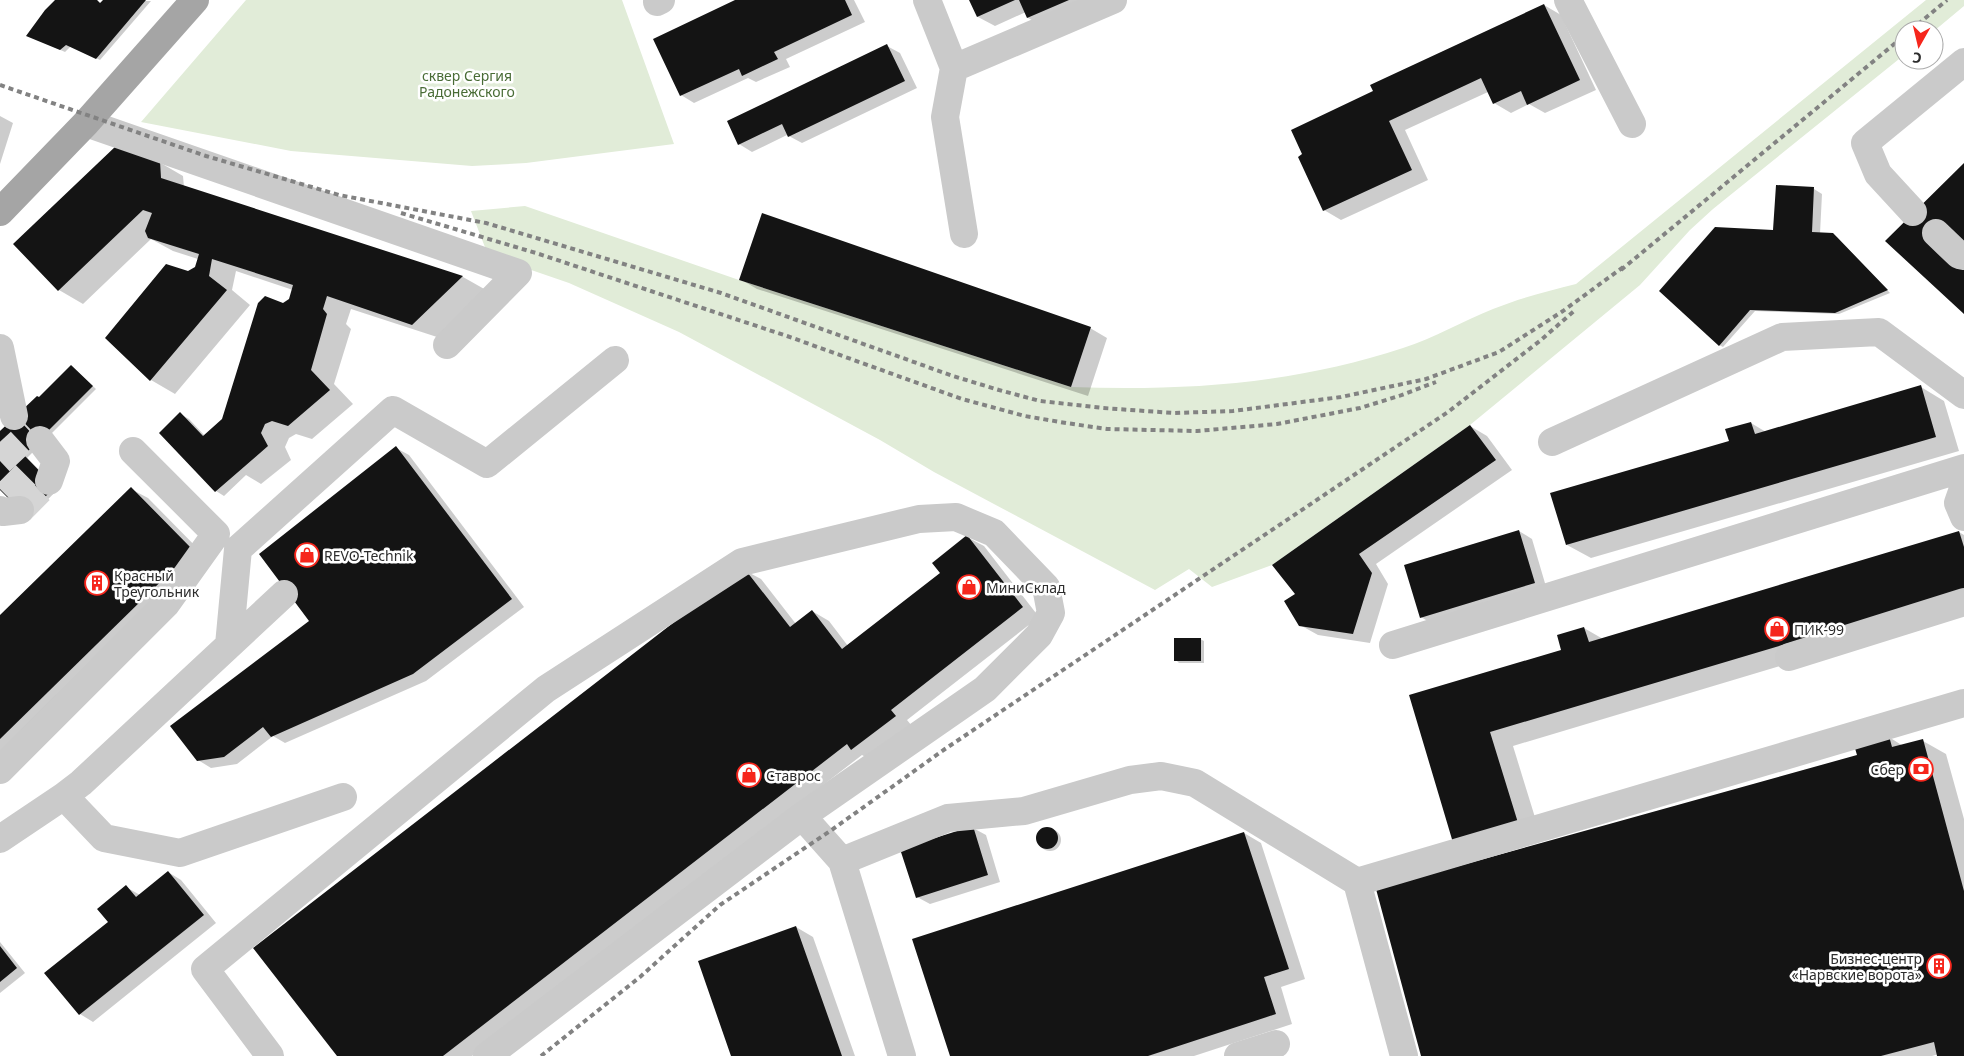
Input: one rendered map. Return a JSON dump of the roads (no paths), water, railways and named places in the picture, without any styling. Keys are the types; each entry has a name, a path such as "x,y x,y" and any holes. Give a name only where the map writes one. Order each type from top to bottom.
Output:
{"main road":[{"path":"0,212 89,120 189,2"}],"lane":[{"path":"927,0 954,68 945,117 964,234"},
{"path":"954,68 1114,0"},
{"path":"1568,0 1632,124"},
{"path":"1913,212 1878,174 1865,143 1964,62"},
{"path":"89,120 518,273 447,345"},
{"path":"1936,233 1959,255 1964,256"},
{"path":"1552,442 1782,337 1879,332 1964,395"},
{"path":"0,348 9,415"},
{"path":"229,645 238,549 393,410 487,464 615,360"},
{"path":"40,440 56,461 42,473"},
{"path":"0,770 166,604 216,534 132,451"},
{"path":"1392,645 1964,468"},
{"path":"1964,486 1958,503 1964,517"},
{"path":"270,1056 205,969 546,689 742,562 919,519 956,517 994,533 1046,587 1051,613 1039,635 985,689 802,816 488,1056"},
{"path":"0,839 81,784 284,594"},
{"path":"1789,657 1964,602"},
{"path":"1357,882 1964,703"},
{"path":"842,861 948,818 1024,811 1130,780 1161,776 1194,783 1357,882 1404,1056"},
{"path":"64,796 104,838 180,853 343,797"},
{"path":"802,816 842,861 902,1056"},
{"path":"1238,1056 1276,1044"}],"tunnel":[{"path":"0,461 32,431"},
{"path":"6,495 35,466"},
{"path":"20,510 49,481"}],"railway":[{"path":"1923,20 1947,0"},
{"path":"1621,270 1894,44"},
{"path":"0,85 206,156 339,195 486,223 721,293 953,376 999,390 1040,401 1103,408 1174,413 1233,411 1341,397 1426,379 1499,352 1563,311 1626,265"},
{"path":"401,213 536,253 787,336 962,399 1025,416 1066,423 1107,429 1197,431 1277,424 1360,408 1436,382"},
{"path":"541,1056 640,977 720,905 833,829 945,749 1448,412 1541,340 1574,311"}],"place":[{"name":"REVO-Technik","path":"307,555"},
{"name":"Красный Треугольник","path":"97,583"},
{"name":"МиниСклад","path":"969,587"},
{"name":"ПИК-99","path":"1777,629"},
{"name":"Сбер","path":"1921,769"},
{"name":"Ставрос","path":"749,775"},
{"name":"Бизнес-центр «Нарвские ворота»","path":"1939,966"}],"park label":[{"name":"сквер Сергия Радонежского","path":"467,84"}]}
